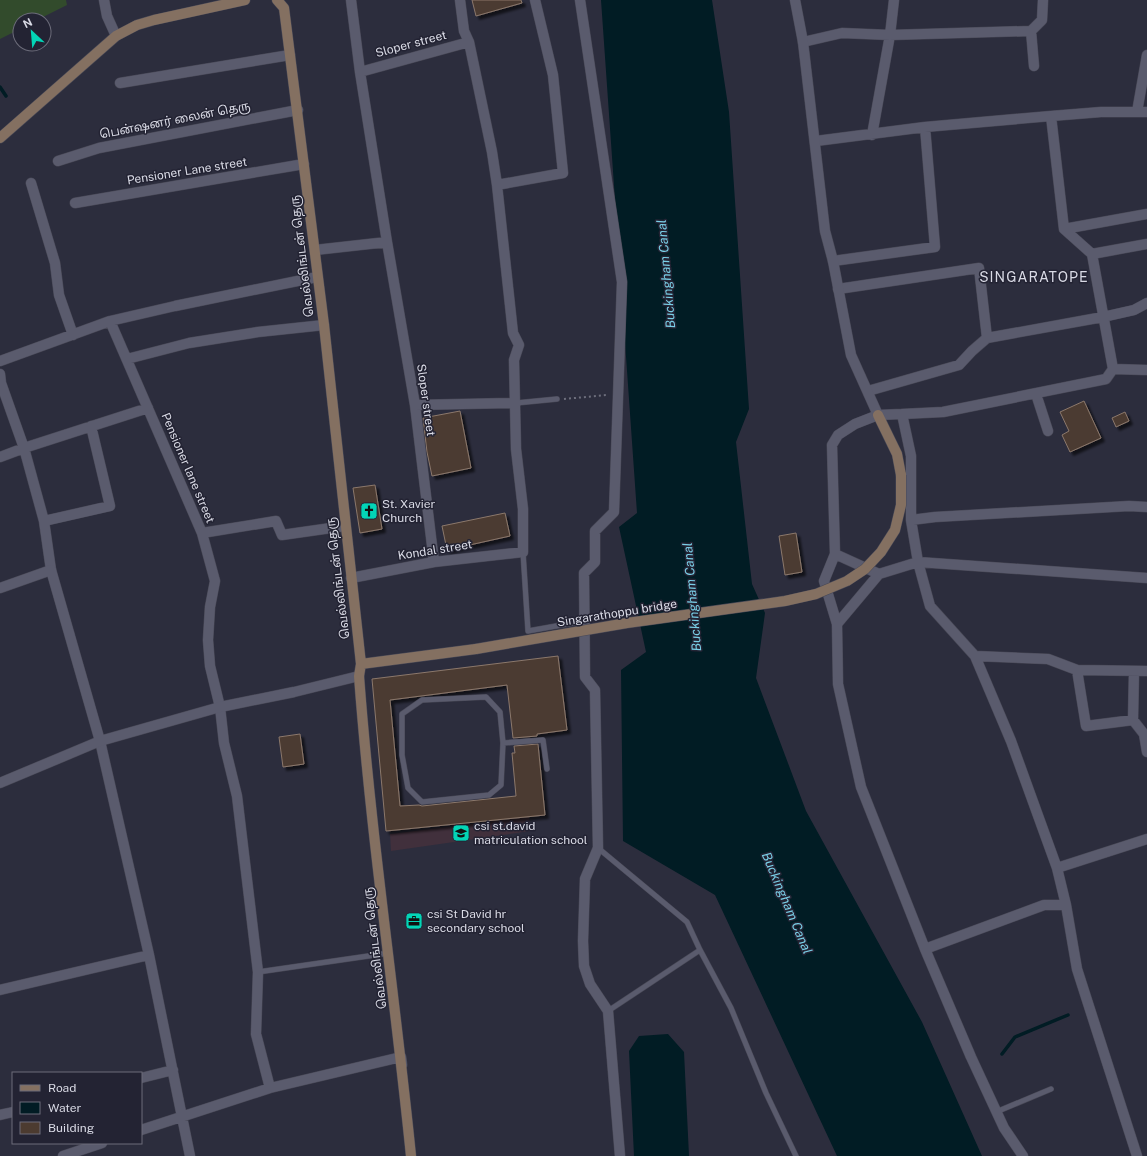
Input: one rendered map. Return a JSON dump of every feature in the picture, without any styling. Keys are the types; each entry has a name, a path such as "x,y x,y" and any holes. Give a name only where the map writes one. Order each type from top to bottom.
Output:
{"main road":[{"path":"0,138 116,36 137,25 154,20 245,0"},
{"name":"வெல்லிங்டன் தெரு","path":"277,0 284,8 324,325 351,578 362,664 359,676 365,759 401,1057"},
{"name":"Singarathoppu bridge","path":"362,664 476,649 627,623 785,601 816,594 847,581 865,569 882,552 895,530 901,505 901,475 897,454 878,415"},
{"path":"403,1072 411,1156"}],"street":[{"path":"104,0 107,16 116,36"},
{"name":"Sloper street","path":"351,0 360,72 415,405 434,562"},
{"path":"460,0 464,31 469,42 492,152 513,332 519,345 514,360 516,449 523,509 523,552"},
{"path":"497,185 563,173 553,75 536,0"},
{"path":"580,0 622,282 614,512 595,531 595,562 584,573 585,677 595,690 598,848 585,879 583,941 584,966 590,984 608,1011 620,1156"},
{"path":"795,0 803,42 816,141 825,231 833,261 851,355 878,415"},
{"path":"872,135 890,35 894,0"},
{"path":"803,42 842,34 890,35 1031,31 1042,20 1043,0"},
{"path":"1031,31 1034,66"},
{"name":"Sloper street","path":"360,72 469,42"},
{"path":"120,83 290,55"},
{"path":"816,141 872,135 924,127 1101,112 1142,112 1147,56"},
{"name":"பென்ஷனர் லைன் தெரு","path":"58,161 99,148 298,110"},
{"path":"1051,116 1064,229 1092,254 1114,369"},
{"path":"833,261 935,247 924,127"},
{"name":"Pensioner Lane street","path":"75,203 304,164"},
{"path":"31,183 55,263 59,295 73,335"},
{"path":"1064,229 1147,214"},
{"path":"314,250 387,242"},
{"path":"1092,254 1147,244"},
{"path":"838,289 979,268 987,338"},
{"path":"0,362 110,321 182,304 317,277"},
{"path":"868,391 959,365 987,338 1103,317 1134,310 1147,303"},
{"name":"Pensioner lane street","path":"110,321 202,533 276,521 282,535 346,526"},
{"path":"127,359 189,343 258,332 324,325"},
{"path":"1114,369 1147,370"},
{"path":"1023,1156 1004,1128 972,1058 925,949 860,787 838,684 837,624 824,581 835,554 832,445 838,435 855,424 878,415 943,412 1036,394 1106,379 1114,369"},
{"path":"0,380 24,448 44,522 51,570 100,742 149,955 190,1156"},
{"path":"1036,394 1048,431"},
{"path":"415,405 516,403"},
{"path":"0,457 148,408"},
{"path":"902,414 911,456 911,520 918,562 930,606 975,656 1011,741 1057,868 1066,905 1077,969 1136,1156"},
{"path":"44,522 110,506 91,426"},
{"path":"911,520 935,517 1121,506 1147,507"},
{"path":"202,533 215,580 210,607 208,640 210,666 220,707 224,743 237,796 258,972 256,1034 270,1088"},
{"name":"Kondal street","path":"351,578 434,562 523,552"},
{"path":"835,554 878,574"},
{"path":"837,624 878,574 918,562 1147,578"},
{"path":"0,588 51,570"},
{"path":"975,656 1048,659 1077,670 1147,671"},
{"path":"1077,670 1086,726 1133,720"},
{"path":"1134,671 1133,720 1145,734 1147,752"},
{"path":"0,783 100,742 220,707 294,692 359,676"},
{"path":"1057,868 1147,838"},
{"path":"925,949 1044,905 1066,905"},
{"path":"0,990 149,955"},
{"path":"142,1130 270,1088 401,1057 403,1072"},
{"path":"142,1078 173,1070"},
{"path":"0,1115 12,1112"},
{"path":"62,1156 99,1144"}],"lane":[{"path":"516,403 557,399"},
{"path":"523,552 528,631 584,621"},
{"path":"486,697 500,712 503,744 501,785 489,795 422,802 408,788 402,755 402,714 422,700 486,697"},
{"path":"503,744 543,740 547,769"},
{"path":"598,848 687,922 731,1008 766,1093 796,1156"},
{"path":"608,1011 700,950"},
{"path":"258,972 389,953"},
{"path":"996,1112 1051,1089"}],"path":[{"path":"557,399 618,394"}],"shaded area":[{"name":"csi st.david matriculation school","path":"529,817 530,831 391,851 390,834"}],"green space":[{"path":"0,0 66,0 67,5 52,12 12,12 12,33 0,39"}],"water":[{"name":"Buckingham Canal","path":"601,0 712,0 729,112 749,409 736,442 752,584 765,613 756,678 806,811 922,1022 982,1156 837,1156 715,895 623,841 621,670 646,652 619,527 637,513"},
{"path":"668,1034 684,1052 689,1156 634,1156 629,1051 639,1036"}],"building":[{"path":"472,0 521,0 522,3 476,16"},
{"path":"1084,401 1101,438 1070,452 1062,435 1069,431 1060,412"},
{"path":"460,411 471,468 432,476 427,452 423,418"},
{"path":"1125,412 1129,421 1116,427 1112,418"},
{"path":"375,485 382,529 360,533 353,488"},
{"path":"505,513 510,536 447,550 442,526"},
{"path":"796,533 802,572 785,575 779,536"},
{"path":"558,656 567,730 537,734 537,736 513,738 507,685 390,700 400,806 422,806 516,796 512,753 515,753 514,746 538,744 545,815 386,831 372,679"},
{"path":"300,734 304,764 283,767 279,737"}],"waterway":[{"path":"0,87 6,96"},
{"path":"1002,1054 1015,1037 1068,1015"}],"place":[{"name":"St. Xavier Church","path":"369,511"},
{"name":"csi st.david matriculation school","path":"461,833"},
{"name":"csi St David hr secondary school","path":"414,921"}],"district":[{"name":"SINGARATOPE","path":"1034,277"}]}
